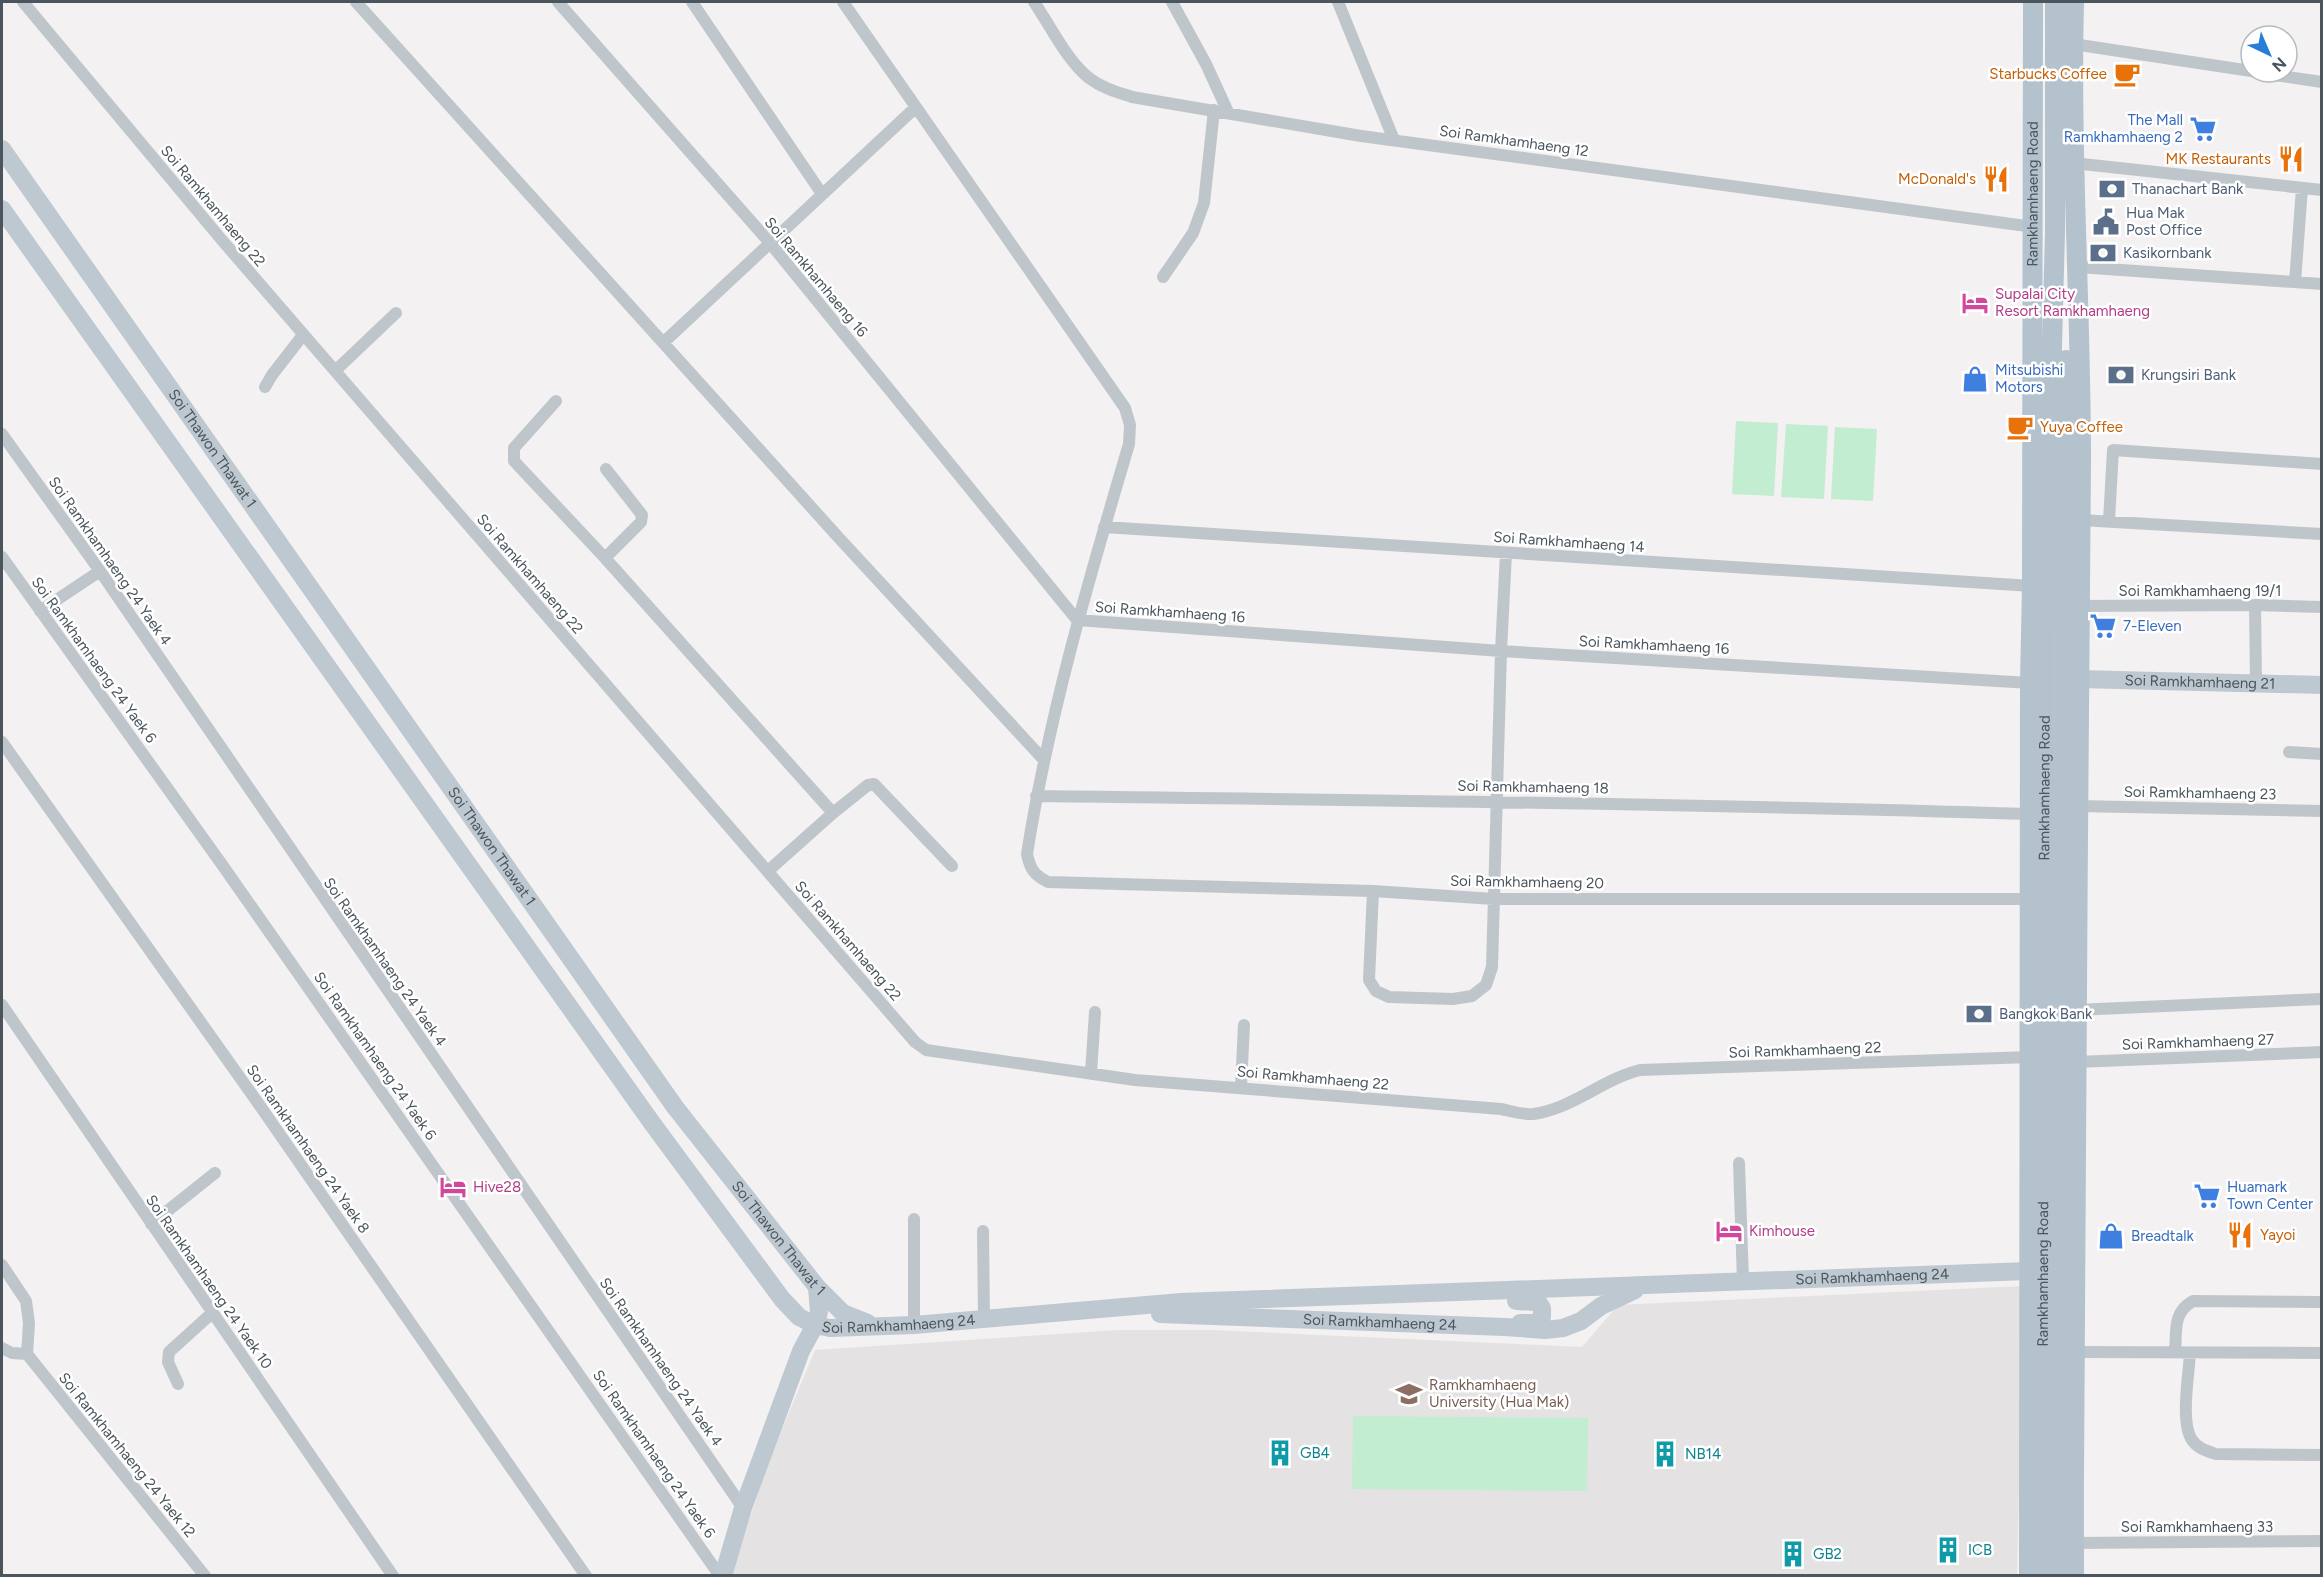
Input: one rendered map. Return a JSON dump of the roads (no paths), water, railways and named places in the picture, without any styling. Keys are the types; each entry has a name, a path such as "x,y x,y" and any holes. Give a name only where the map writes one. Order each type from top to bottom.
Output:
{"main road":[{"name":"Ramkhamhaeng Road","path":"2029,1575 2033,2"},
{"name":"Ramkhamhaeng Road","path":"2042,1575 2045,606 2055,233 2055,2"},
{"name":"Ramkhamhaeng Road","path":"2060,1575 2066,360 2073,168 2074,2"},
{"name":"Soi Thawon Thawat 1","path":"2,149 675,1107 817,1287 819,1312 815,1325 799,1317 782,1299 652,1124 2,209"},
{"name":"Ramkhamhaeng Road","path":"2073,168 2078,267 2080,520 2074,1575"},
{"path":"246,553 272,534"},
{"name":"Soi Ramkhamhaeng 21","path":"2078,679 2322,685"},
{"path":"2030,944 2077,943"},
{"path":"652,1124 660,1130 666,1128 678,1119 675,1107"},
{"path":"2028,1270 2076,1256"},
{"name":"Soi Ramkhamhaeng 24","path":"722,1575 743,1508 801,1351 815,1325 830,1328 914,1325 1181,1302 2028,1270"},
{"name":"Soi Ramkhamhaeng 24","path":"1105,1308 1135,1313 1545,1330 1563,1328 1581,1321 1601,1306 1645,1286"},
{"path":"817,1287 843,1313 878,1326"},
{"path":"1404,1294 1456,1302 1538,1302 1542,1308 1542,1317 1537,1323 1515,1323 1505,1327"},
{"path":"782,1299 798,1332 801,1351 829,1338 878,1326"}],"street":[{"name":"Soi Ramkhamhaeng 22","path":"22,2 213,231 915,1042 926,1050 1135,1080 1501,1109 1531,1114 1550,1110 1624,1074 1641,1070 2031,1057"},
{"path":"356,2 839,538 1043,759"},
{"name":"Soi Ramkhamhaeng 16","path":"558,2 770,243 1077,620 1501,651 2030,683"},
{"path":"692,2 822,194"},
{"path":"843,2 1125,408 1130,425 1129,444 1077,620 1036,796"},
{"name":"Soi Ramkhamhaeng 12","path":"1034,2 1075,65 1089,79 1107,89 1132,97 1361,136 2034,227"},
{"path":"1172,2 1206,64 1228,112"},
{"path":"1338,2 1394,140"},
{"path":"2073,44 2239,70"},
{"path":"2299,79 2322,82"},
{"path":"664,342 915,108"},
{"path":"1163,277 1193,233 1204,203 1214,110"},
{"path":"2073,168 2322,190"},
{"path":"2295,282 2302,188"},
{"path":"2078,267 2322,284"},
{"path":"334,371 396,313"},
{"path":"265,387 303,335"},
{"path":"556,401 514,448 514,461 605,558 833,813"},
{"name":"Soi Ramkhamhaeng 24 Yaek 4","path":"2,434 100,571 743,1508"},
{"path":"2109,521 2113,450 2322,464"},
{"path":"605,558 641,522 642,515 606,469"},
{"path":"2080,520 2322,534"},
{"name":"Soi Ramkhamhaeng 14","path":"1104,527 2032,586"},
{"path":"1373,891 1370,980 1376,991 1389,997 1453,999 1472,996 1486,985 1492,967 1506,553"},
{"name":"Soi Ramkhamhaeng 24 Yaek 6","path":"2,557 230,876 722,1575"},
{"path":"40,611 100,571"},
{"path":"2255,605 2256,682"},
{"name":"Soi Ramkhamhaeng 19/1","path":"2079,606 2255,605 2322,608"},
{"name":"Soi Ramkhamhaeng 24 Yaek 8","path":"2,742 258,1103 586,1575"},
{"path":"2289,752 2322,754"},
{"path":"768,871 833,813 868,785 874,784 952,866"},
{"name":"Soi Ramkhamhaeng 18","path":"1036,796 1496,801 2030,814"},
{"name":"Soi Ramkhamhaeng 20","path":"1036,796 1027,854 1030,868 1036,877 1048,882 1373,891 1494,899 2030,899"},
{"name":"Soi Ramkhamhaeng 23","path":"2077,806 2322,812"},
{"path":"2076,1010 2322,999"},
{"name":"Soi Ramkhamhaeng 24 Yaek 10","path":"2,1005 393,1575"},
{"path":"1091,1073 1095,1012"},
{"path":"1241,1087 1244,1025"},
{"name":"Soi Ramkhamhaeng 27","path":"2076,1062 2322,1052"},
{"path":"1739,1163 1743,1281"},
{"path":"151,1224 215,1173"},
{"path":"914,1220 914,1325"},
{"path":"983,1231 984,1319"},
{"path":"2,1265 26,1301 29,1323 27,1354 12,1353 2,1348"},
{"path":"2175,1352 2178,1315 2183,1307 2193,1301 2322,1302"},
{"path":"178,1384 168,1362 169,1352 212,1313"},
{"path":"2075,1352 2322,1353"},
{"path":"2190,1353 2186,1428 2193,1442 2204,1450 2216,1454 2322,1455"},
{"name":"Soi Ramkhamhaeng 24 Yaek 12","path":"27,1354 205,1575"},
{"name":"Soi Ramkhamhaeng 33","path":"2074,1543 2322,1541"}],"place":[{"name":"Starbucks Coffee","path":"2127,74"},
{"name":"The Mall Ramkhamhaeng 2","path":"2203,129"},
{"name":"MK Restaurants","path":"2291,159"},
{"name":"McDonald's","path":"1996,179"},
{"name":"Thanachart Bank","path":"2112,189"},
{"name":"Hua Mak Post Office","path":"2106,222"},
{"name":"Kasikornbank","path":"2103,253"},
{"name":"Supalai City Resort Ramkhamhaeng","path":"1975,303"},
{"name":"Krungsiri Bank","path":"2121,375"},
{"name":"Mitsubishi Motors","path":"1975,379"},
{"name":"Yuya Coffee","path":"2020,427"},
{"name":"7-Eleven","path":"2103,626"},
{"name":"Bangkok Bank","path":"1979,1014"},
{"name":"Hive28","path":"453,1187"},
{"name":"Huamark Town Center","path":"2207,1196"},
{"name":"Kimhouse","path":"1729,1231"},
{"name":"Yayoi","path":"2240,1235"},
{"name":"Breadtalk","path":"2111,1236"},
{"name":"Ramkhamhaeng University (Hua Mak)","path":"1409,1394"},
{"name":"GB4","path":"1280,1453"},
{"name":"NB14","path":"1665,1454"},
{"name":"ICB","path":"1948,1550"},
{"name":"GB2","path":"1793,1554"}]}
